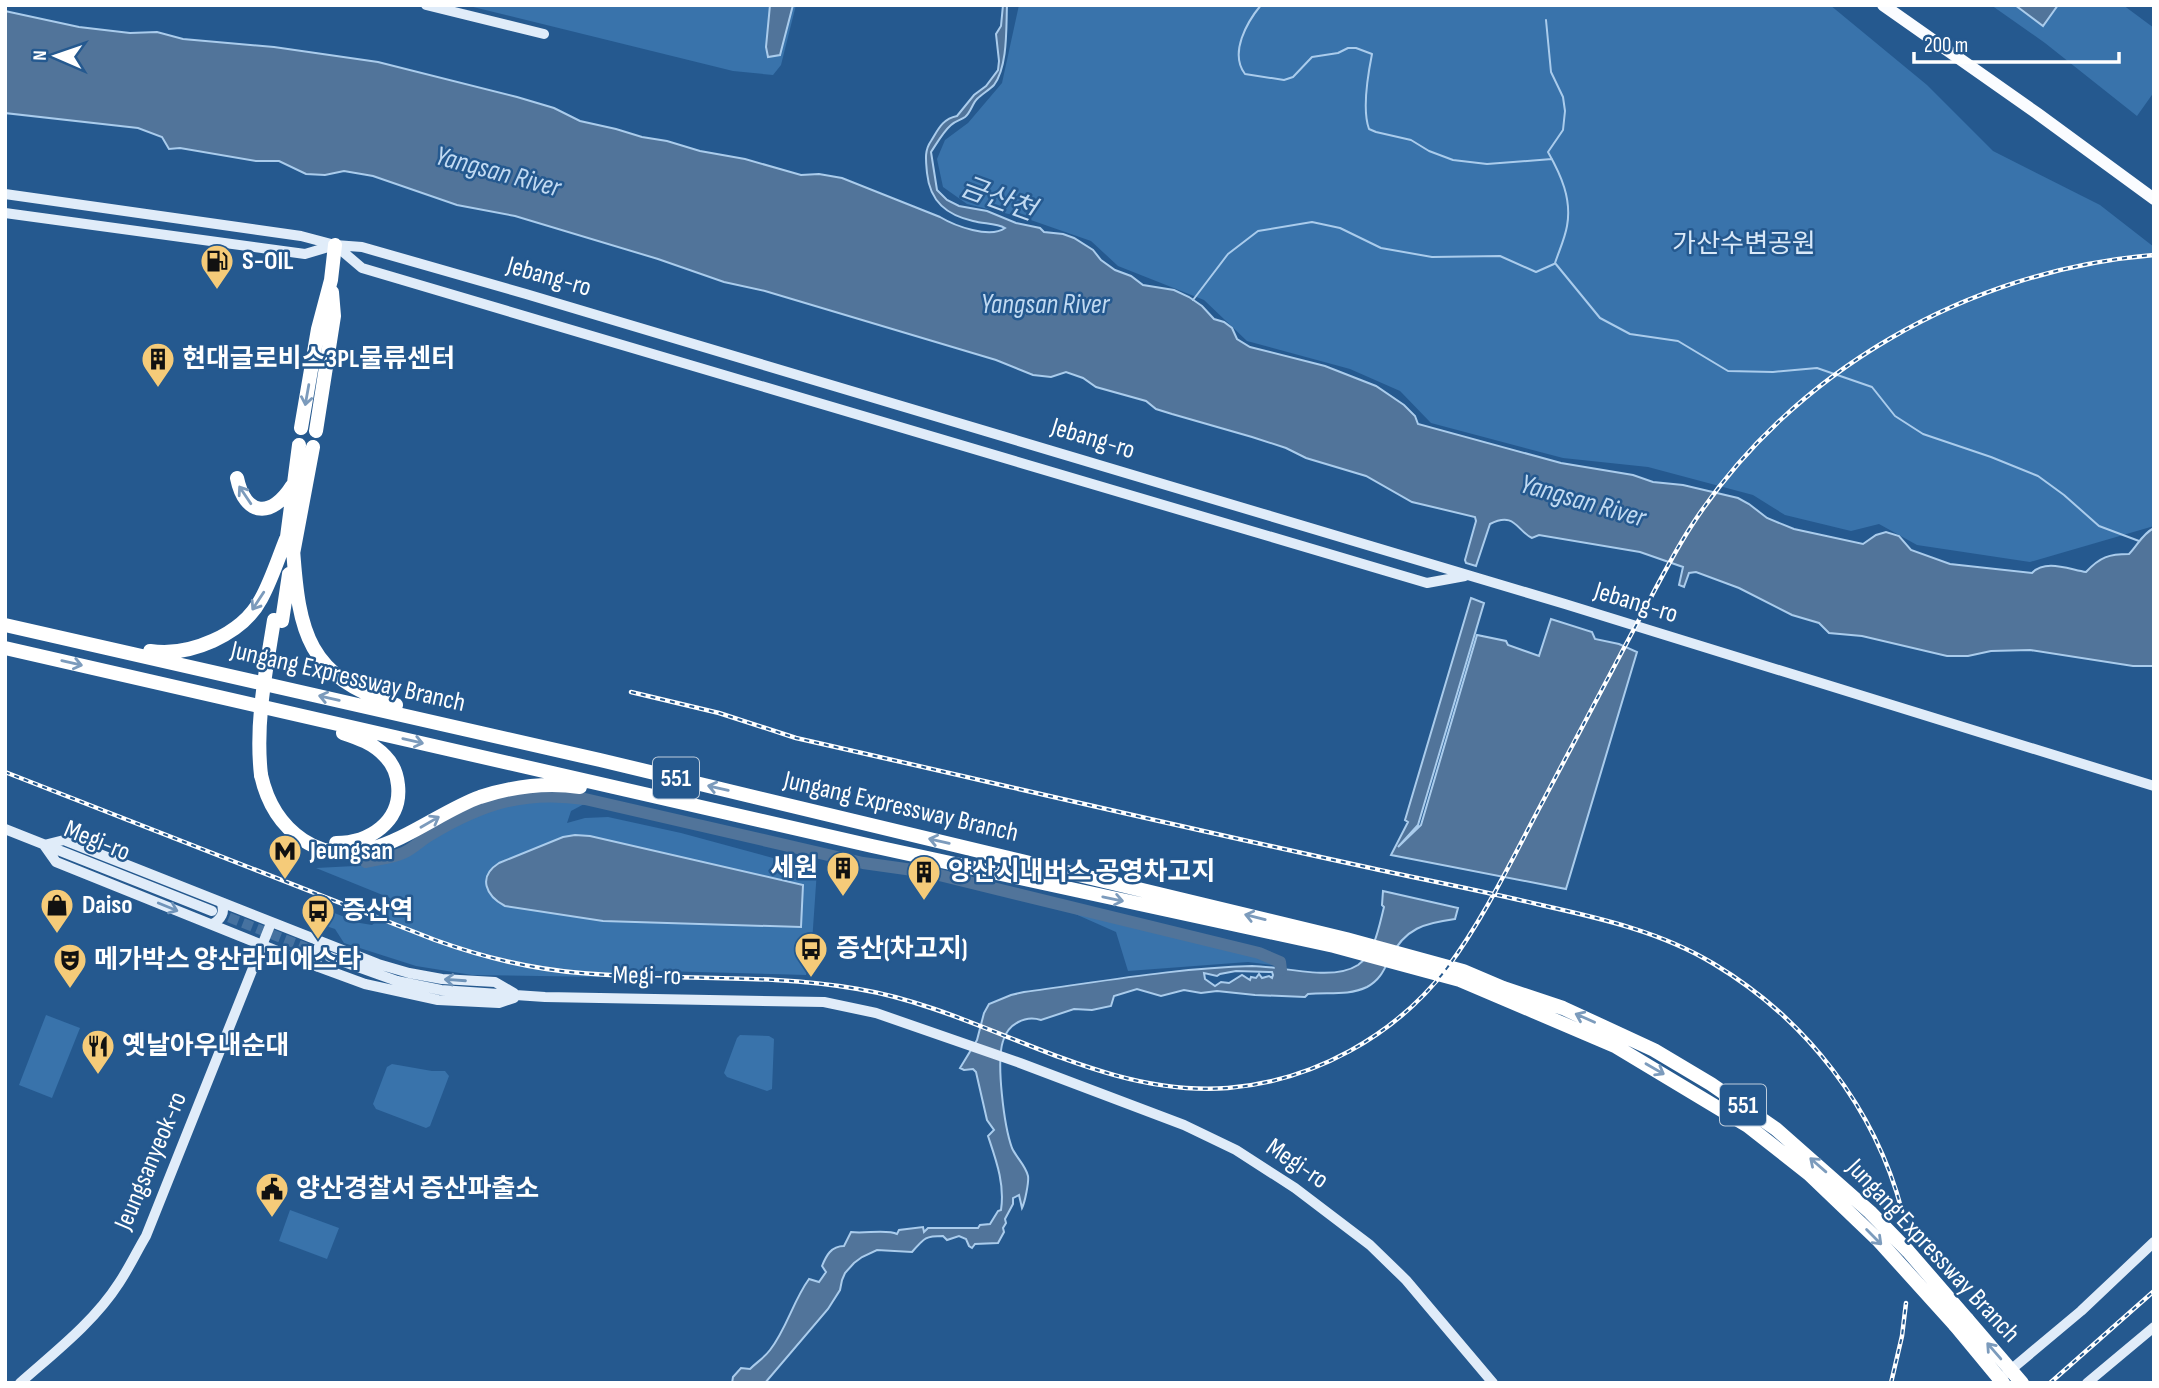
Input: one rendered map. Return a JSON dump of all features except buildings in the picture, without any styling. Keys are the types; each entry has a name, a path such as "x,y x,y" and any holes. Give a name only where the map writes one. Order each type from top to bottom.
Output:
{"highway":[{"path":"309,430 318,330 331,280 335,245"},
{"path":"190,690 203,698 339,732 376,748 390,762 397,778 397,803 390,820 377,831 353,842 335,842 317,837 286,813 266,774 258,748 259,720 278,620 306,446 294,482 285,498 268,509 260,509 245,499 237,478"},
{"path":"294,482 290,544 297,601 302,625 316,653 340,677 372,697 412,710 517,735 531,744"},
{"path":"5,619 127,647 159,652 185,650 212,642 240,624 260,601 290,544"},
{"name":"Jungang Expressway Branch","path":"5,625 531,744 1340,943 1503,988 1563,1009 1654,1050 1750,1110 1794,1144 1870,1212 1908,1251 2003,1383"},
{"name":"Jungang Expressway Branch","path":"5,648 872,846 1340,943"},
{"path":"266,774 265,793 290,830 316,847 340,852 386,844 478,798 537,784 604,790 848,846 872,846"},
{"name":"Jungang Expressway Branch","path":"1961,1322 2022,1383"}],"main road":[{"path":"1883,5 2154,199"}],"street":[{"path":"426,5 544,34"},
{"name":"Jebang-ro","path":"5,194 362,247 1467,575 2154,786"},
{"path":"5,213 305,254 335,245 362,268 1413,579 1427,583 1467,575"},
{"name":"Megi-ro","path":"5,828 212,911"},
{"path":"64,840 356,957 409,973 442,979 495,982 520,996 499,1003 438,1000 365,984 56,862 44,845 64,840"},
{"path":"212,924 222,915 221,902"},
{"name":"Jeungsanyeok-ro","path":"20,1383 87,1322 119,1283 146,1236 271,923"},
{"path":"318,967 315,954 324,944"},
{"name":"Megi-ro","path":"330,957 397,981 441,990 520,996 824,1002 876,1013 1020,1063 1184,1125 1236,1150 1295,1188 1339,1220 1406,1280 1493,1383"},
{"path":"1996,1383 2081,1311 2154,1242"},
{"path":"2087,1383 2154,1327"}],"green space":[{"path":"465,5 796,5 781,65 773,75 733,71"},
{"name":"가산수변공원","path":"1019,5 1830,5 1927,85 1993,151 2100,205 2154,247 2154,526 2030,562 1917,545 1879,524 1851,531 1785,515 1753,495 1648,467 1563,458 1431,423 1400,391 1350,369 1247,341 1204,300 1118,266 1091,241 1025,218 967,204 943,187 937,159 945,140 968,123 1002,83"},
{"path":"1991,5 2123,5 2154,28 2154,92 2137,116 2045,43"},
{"path":"553,798 586,803 571,811 567,823 585,818 608,817 681,833 817,870 811,957 806,975 622,970 604,977 472,975 416,966 344,943 335,929 320,924 317,926 306,918 301,910 305,904 372,925 384,915 390,898 316,868 374,865 408,855 439,835 494,808"},
{"path":"1073,913 1260,956 1270,960 1273,965 1248,962 1128,971 1116,932"},
{"path":"46,1015 80,1028 52,1098 19,1085"},
{"path":"740,1035 769,1036 774,1039 772,1089 767,1091 727,1077 724,1073"},
{"path":"392,1064 445,1071 449,1076 430,1126 426,1128 376,1109 373,1104 387,1067"},
{"path":"290,1210 339,1228 327,1259 279,1241"}],"water":[{"path":"770,5 793,5 780,55 768,57 766,47"},
{"name":"Yangsan River","path":"1003,5 1007,5 1006,35 999,77 994,85 975,101 967,115 948,128 931,152 937,190 947,200 959,206 987,211 1016,223 1040,228 1044,232 1074,238 1093,250 1115,270 1131,276 1143,285 1174,290 1189,297 1214,319 1232,328 1237,339 1250,347 1325,366 1376,386 1404,405 1415,416 1418,424 1561,463 1633,475 1653,482 1683,485 1738,498 1767,518 1794,529 1863,544 1886,532 1899,536 1911,550 1950,564 2032,573 2050,566 2086,572 2105,557 2129,554 2143,536 2154,528 2154,666 2133,666 2030,650 1947,656 1862,636 1829,633 1819,623 1792,615 1739,588 1696,572 1689,573 1684,587 1679,585 1683,567 1640,552 1539,535 1532,538 1515,524 1505,520 1490,524 1476,566 1466,563 1465,560 1475,517 1412,502 1366,476 1306,458 1252,437 1156,409 1146,401 1096,387 1083,378 1066,372 1051,377 1033,375 996,360 765,291 724,282 515,216 457,205 373,176 344,171 325,175 306,174 279,161 256,161 180,148 169,149 162,137 138,128 5,113 5,11 79,27 130,33 157,32 183,39 274,47 378,62 517,97 554,108 580,121 642,137 745,159 801,175 819,174 842,178 954,224 991,232 1005,228 955,215 941,206 929,183 926,156 929,145 941,126 957,116 998,70 996,34 1001,26"},
{"path":"2015,5 2058,5 2043,26"},
{"path":"1471,598 1484,603 1418,825 1398,847 1421,825 1477,635 1506,641 1508,645 1539,656 1551,619 1592,632 1595,639 1619,644 1637,652 1566,889 1391,855 1408,822 1405,820"},
{"path":"590,836 803,885 801,927 603,921 505,906 489,892 486,880 488,874 499,863 563,837"},
{"path":"1383,891 1458,908 1455,919 1425,925 1409,934 1396,948 1378,978 1360,990 1308,994 1305,997 1184,990 1161,996 1137,989 1114,996 1111,1006 1092,1010 1074,1009 1041,1020 1018,1022 1005,1035 1000,1063 1009,1138 1027,1172 1028,1183 1022,1208 1019,1195 1013,1198 1013,1204 1005,1219 1004,1232 998,1243 975,1244 972,1248 966,1239 959,1236 947,1240 943,1236 933,1236 923,1240 912,1252 877,1250 862,1257 845,1273 840,1290 828,1309 765,1383 732,1383 733,1377 741,1368 750,1369 770,1350 809,1279 819,1282 826,1272 822,1266 827,1255 844,1246 851,1232 897,1234 899,1230 923,1227 924,1232 928,1228 978,1228 980,1225 990,1224 1001,1210 1001,1181 988,1136 994,1130 987,1120 976,1072 973,1069 960,1068 977,1040 989,1004 1024,992 1195,970 1252,966 1321,973 1347,970 1358,965 1369,954 1378,931 1384,907","holes":["1236,971 1272,972 1273,975 1272,978 1262,978 1259,974 1250,980 1242,975 1229,983 1221,982 1215,986 1205,979 1204,973 1217,976"]}],"waterway":[{"path":"1261,5 1250,20 1239,47 1239,57 1245,74 1284,80 1293,77 1312,57 1356,48 1372,54 1366,102 1369,129 1411,140 1429,151 1453,160 1487,164 1552,159"},
{"path":"1546,20 1551,72 1563,97 1565,111 1563,130 1548,152 1561,178 1568,206 1566,231 1555,263 1600,318 1630,334 1678,341 1728,371 1773,372 1817,368 1872,387 1895,416 1923,434 2038,476 2099,526 2139,541"},
{"path":"1193,300 1228,254 1258,231 1312,222 1340,228 1381,248 1432,257 1500,256 1536,272 1554,264"},
{"path":"366,862 403,853 449,824 504,802 542,796 585,799 863,863 927,872 1259,953 1280,962 1281,970"}],"tunnel":[{"path":"215,912 330,957"}],"railway":[{"path":"5,772 435,940 489,957 544,969 581,973 755,979 858,989 951,1015 1087,1067 1133,1080 1180,1087 1228,1088 1260,1084 1291,1076 1350,1051 1403,1014 1447,968 1498,886 1682,540 1731,472 1779,421 1832,377 1890,338 1953,307 2018,282 2085,265 2154,255"},
{"path":"631,692 719,713 796,738 1585,915 1630,927 1673,943 1714,964 1747,986 1807,1039 1855,1102 1890,1173 1902,1211"},
{"path":"2050,1383 2154,1291"},
{"path":"1891,1383 1902,1336 1906,1303"}],"place":[{"name":"S-OIL","path":"217,291"},
{"name":"현대글로비스3PL물류센터","path":"158,389"},
{"name":"Jeungsan","path":"285,881"},
{"name":"세원","path":"843,898"},
{"name":"양산시내버스 공영차고지","path":"924,902"},
{"name":"Daiso","path":"57,935"},
{"name":"증산역","path":"318,941"},
{"name":"증산(차고지)","path":"811,979"},
{"name":"메가박스 양산라피에스타","path":"70,990"},
{"name":"옛날아우내순대","path":"98,1076"},
{"name":"양산경찰서 증산파출소","path":"272,1219"}],"water label":[{"name":"금산천","path":"998,199"}]}
